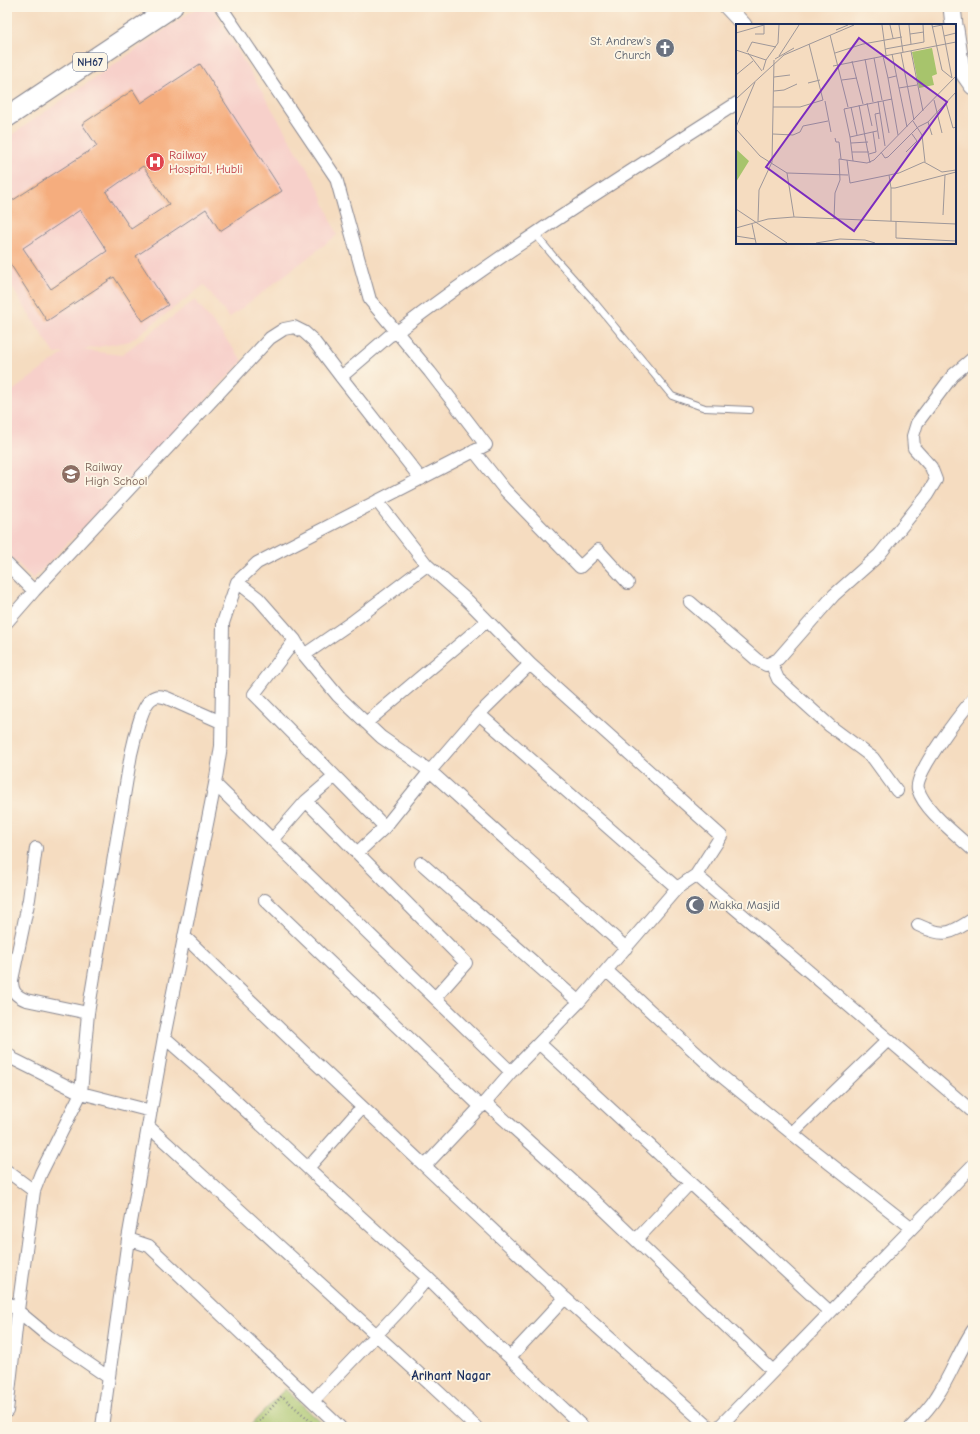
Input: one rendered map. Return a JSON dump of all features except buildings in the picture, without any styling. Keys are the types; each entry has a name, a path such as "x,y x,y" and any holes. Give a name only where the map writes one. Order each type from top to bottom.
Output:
{"highway":[{"name":"NH67","path":"7,101 147,7"},
{"name":"NH67","path":"7,117 172,7"}],"main road":[{"path":"952,7 954,24"},
{"path":"956,34 963,69 973,86"}],"street":[{"path":"102,1427 128,1239 164,1036 216,784 221,746 223,623 237,582 257,563 486,445 430,372 370,300 336,178 221,7"},
{"path":"726,7 743,24"},
{"path":"341,377 389,336 397,332 448,294 535,234 736,104"},
{"path":"7,622 34,591 270,338 284,329 294,327 304,332 313,340 421,478"},
{"path":"690,602 757,660 766,665 778,660 834,595 879,555 927,495 936,480 931,467 914,448 913,436 917,423 953,375 973,358"},
{"path":"474,451 505,490 580,567 598,550 628,583"},
{"path":"377,501 427,565 468,601 530,664 721,836 696,876 677,888 579,1002 540,1044 511,1072 424,1166"},
{"path":"7,564 34,591"},
{"path":"304,654 352,622 427,565"},
{"path":"237,582 258,598 295,640 304,654 338,696 380,737 430,771 626,948"},
{"path":"366,723 486,621"},
{"path":"295,640 254,694 334,777 385,827"},
{"path":"771,663 778,680 830,726 873,758 897,791"},
{"path":"357,853 385,827 478,714 530,664"},
{"path":"7,1411 18,1310 34,1191 41,1173 81,1093 88,1013 132,754 140,719 145,706 154,697 160,696 221,722"},
{"path":"973,699 946,733 920,777 917,787 921,797 931,810 973,850"},
{"path":"478,714 677,888"},
{"path":"272,840 306,801 334,777"},
{"path":"216,784 511,1072"},
{"path":"306,801 466,962 435,998"},
{"path":"36,848 29,899 12,980 12,988 19,997 26,1000 88,1013"},
{"path":"421,863 579,1002"},
{"path":"696,876 973,1112"},
{"path":"265,900 483,1104 636,1240 773,1371"},
{"path":"918,925 942,934 959,928 973,919"},
{"path":"184,936 288,1037 565,1298 710,1427"},
{"path":"606,971 720,1074 912,1228"},
{"path":"164,1036 428,1278 583,1427"},
{"path":"792,1133 888,1040"},
{"path":"540,1044 830,1312"},
{"path":"7,1053 13,1059 81,1093 151,1111"},
{"path":"308,1168 362,1107"},
{"path":"149,1127 476,1427"},
{"path":"719,1427 973,1165"},
{"path":"7,1171 34,1191"},
{"path":"636,1240 690,1183"},
{"path":"128,1239 149,1246 340,1427"},
{"path":"312,1401 401,1309 428,1278"},
{"path":"510,1357 565,1298"},
{"path":"7,1302 48,1336 108,1377"},
{"path":"911,1427 927,1411 938,1396 962,1347 973,1330"}],"lane":[{"path":"535,234 591,298 672,396 704,408 750,410"}],"path":[{"path":"254,1427 282,1396 317,1427"}],"shaded area":[{"name":"Railway Hospital, Hubli","path":"198,7 212,7 318,187 337,235 229,318 204,285 130,341 82,350 121,355 195,300 243,361 33,579 7,553 7,395 64,353 55,354 7,280 7,138"}],"green space":[{"path":"285,1389 326,1427 249,1427"}],"place":[{"name":"St. Andrew's Church","path":"665,48"},
{"name":"Railway Hospital, Hubli","path":"155,162"},
{"name":"Railway High School","path":"71,474"},
{"name":"Makka Masjid","path":"695,905"}],"district":[{"name":"Arihant Nagar","path":"451,1375"}]}
